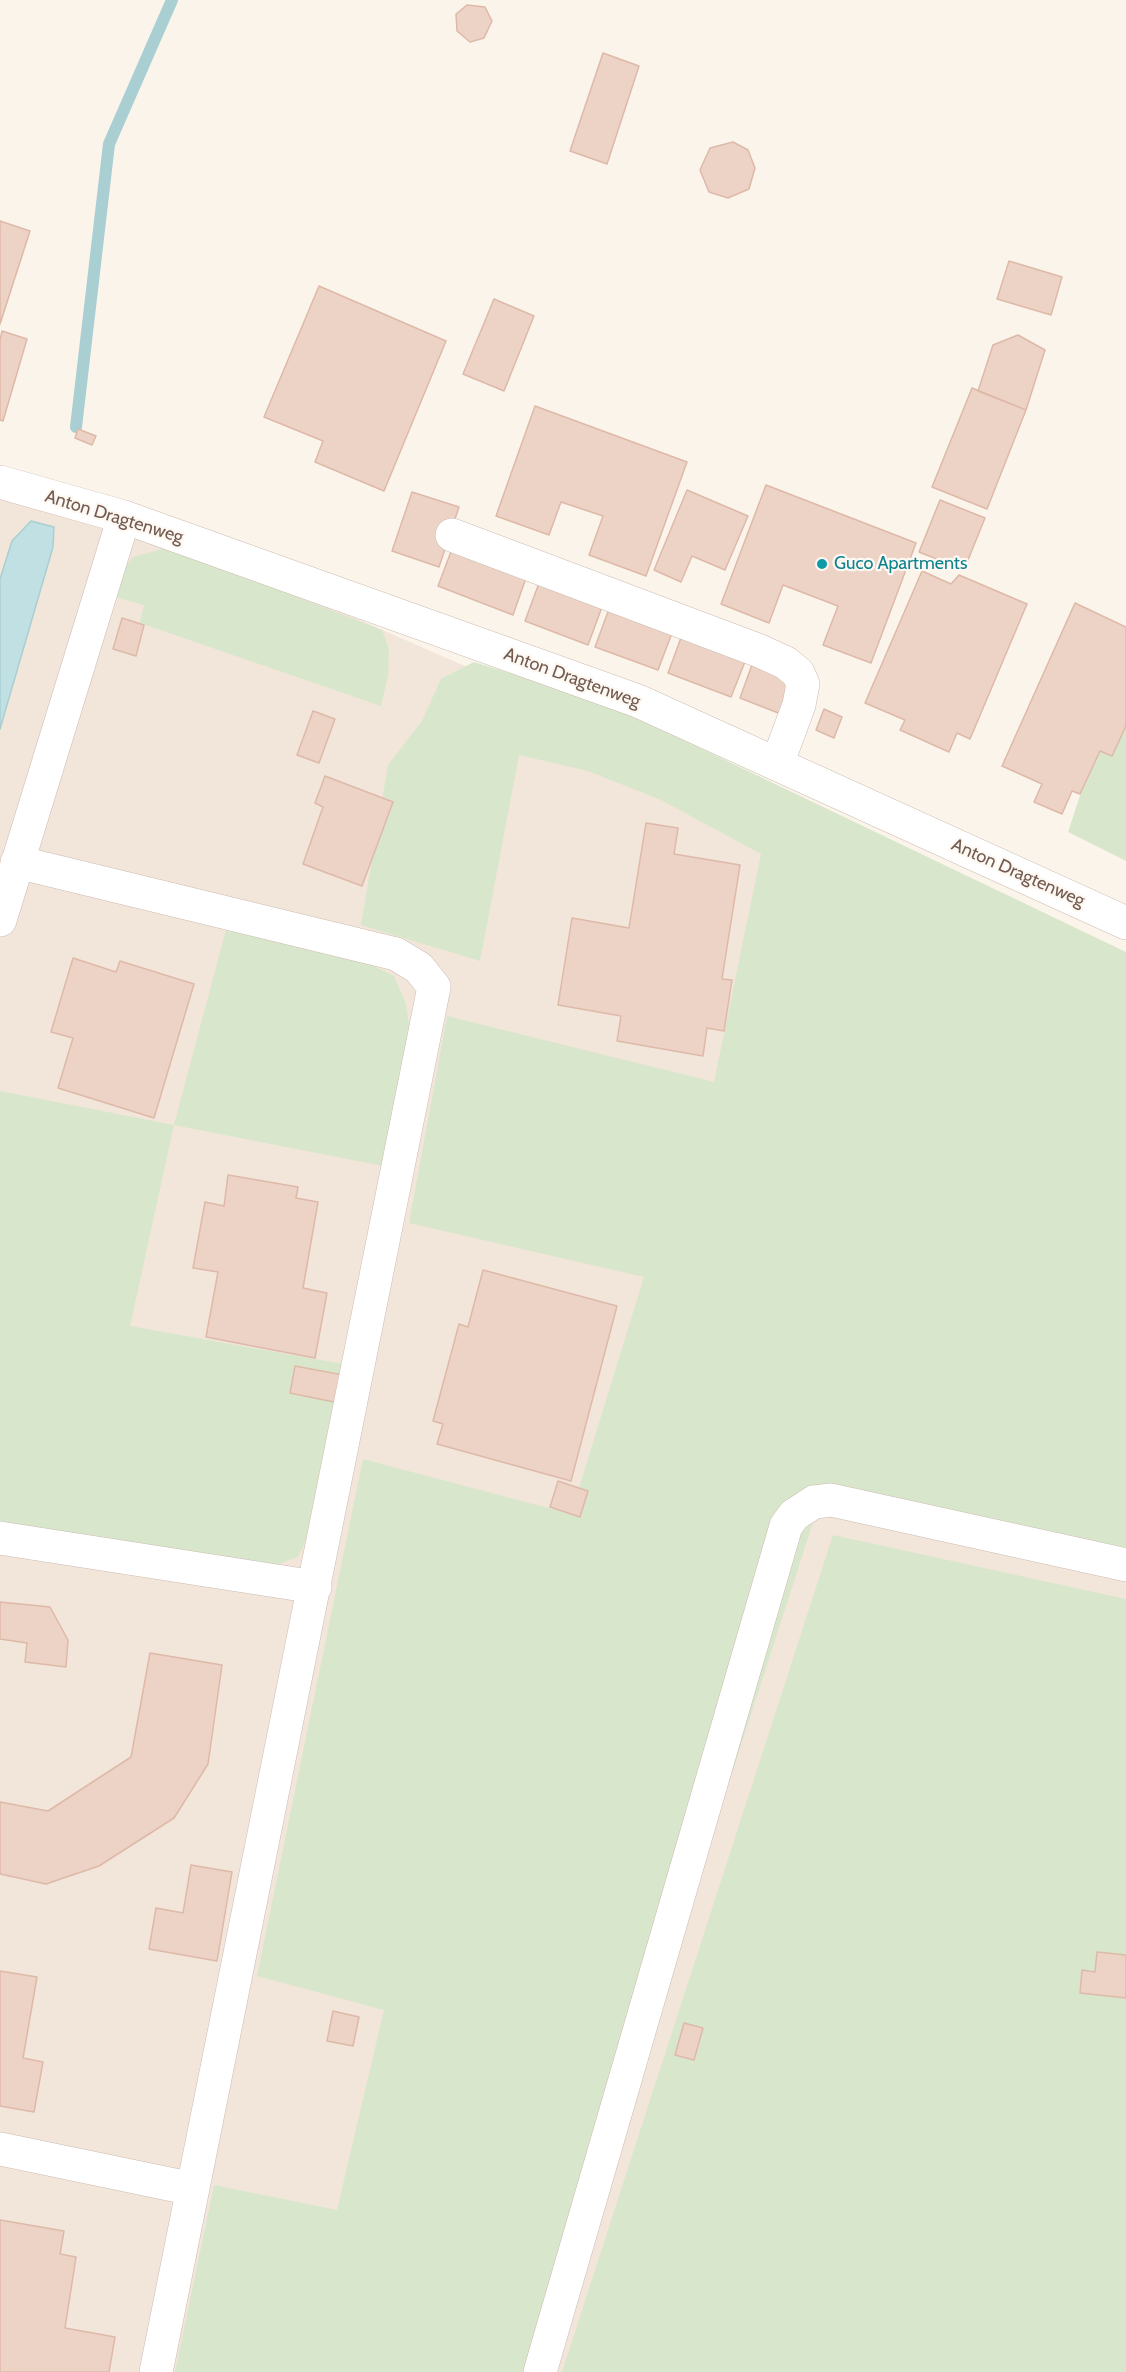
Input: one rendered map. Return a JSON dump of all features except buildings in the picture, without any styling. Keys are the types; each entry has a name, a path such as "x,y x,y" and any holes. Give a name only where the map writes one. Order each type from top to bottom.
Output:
{"street":[{"name":"Anton Dragtenweg","path":"0,482 124,517 638,701 1126,923"},
{"path":"0,920 124,517"},
{"path":"452,535 760,651 786,663 798,673 803,684 799,705 777,764"},
{"path":"17,862 396,954 419,968 434,987 156,2372"},
{"path":"540,2372 786,1526 794,1515 814,1502 831,1500 1126,1565"},
{"path":"0,1538 315,1587"},
{"path":"0,2149 193,2189"}],"shaded area":[{"path":"0,476 124,517 1126,955 1126,2372 0,2372"}],"green space":[{"path":"169,547 382,630 389,649 388,676 381,706 140,623 144,605 116,597 122,572 133,557"},
{"path":"474,662 606,703 1126,952 1126,1581 816,1513 539,2372 175,2372 214,2185 337,2210 384,2010 257,1976 363,1459 571,1514 644,1277 409,1223 447,1016 714,1082 761,854 661,800 588,771 519,755 480,961 361,925 388,765 422,721 441,679"},
{"path":"1126,713 1126,861 1068,832 1097,744"},
{"path":"226,930 370,964 394,976 406,1004 411,1037 383,1166 174,1125"},
{"path":"0,1091 174,1125 130,1326 343,1364 311,1530 298,1557 267,1568 0,1522"},
{"path":"833,1535 1126,1599 1126,2372 562,2372"}],"water":[{"path":"31,521 54,527 53,547 0,729 0,579 12,541"}],"waterway":[{"path":"76,427 109,144 172,0"}],"place":[{"name":"Guco Apartments","path":"822,564"}]}
